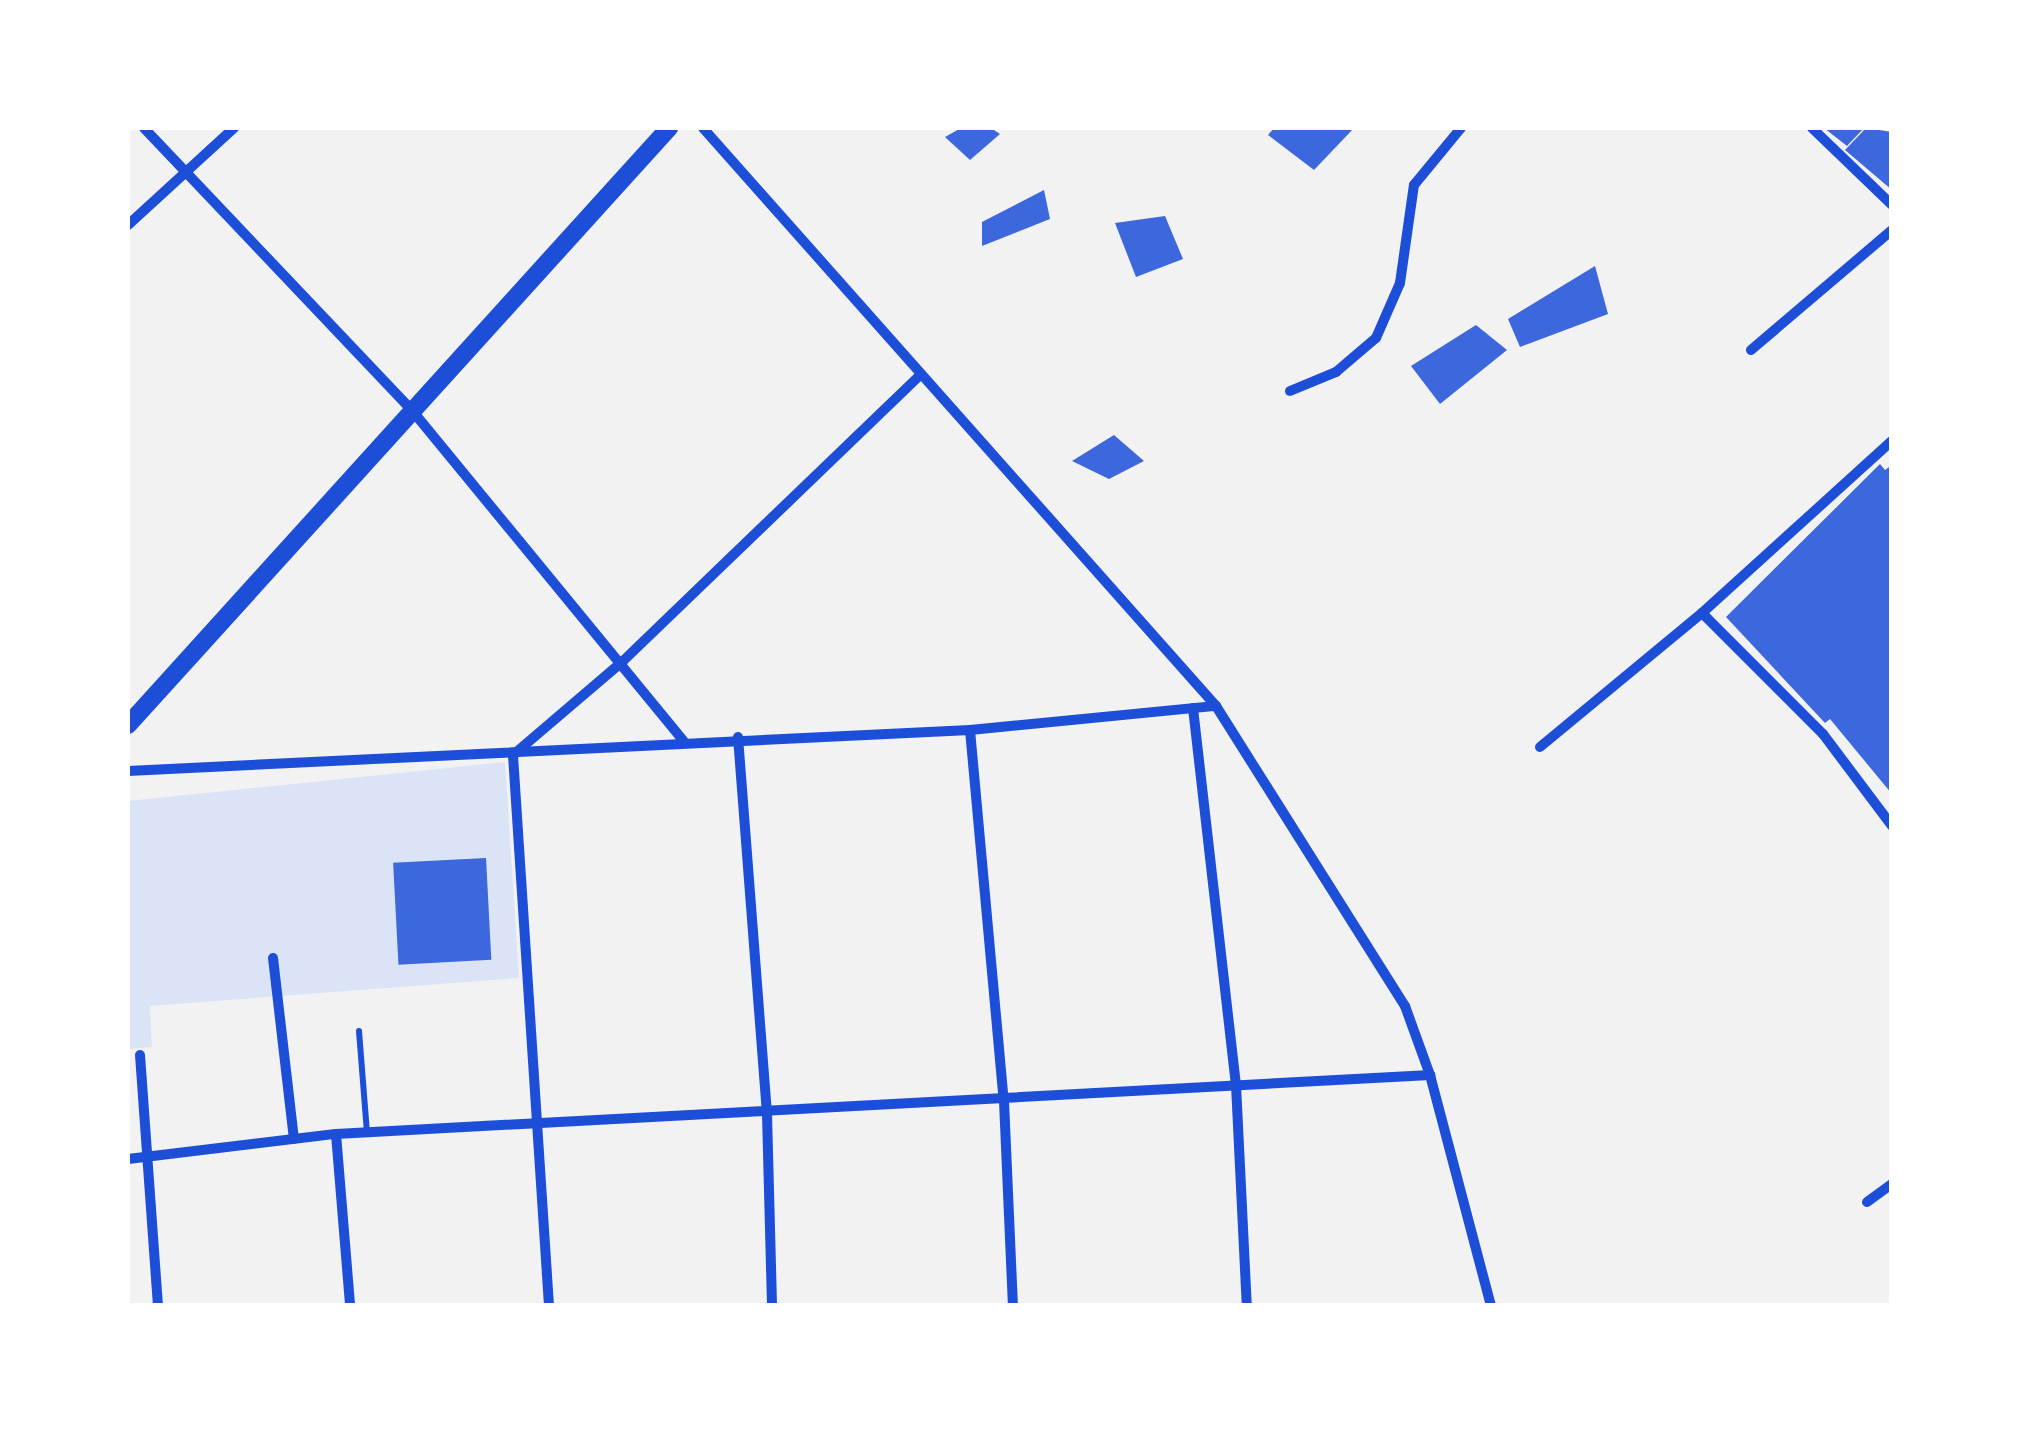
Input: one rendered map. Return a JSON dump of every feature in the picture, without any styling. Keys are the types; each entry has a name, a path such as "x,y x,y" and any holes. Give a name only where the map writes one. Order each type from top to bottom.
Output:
{"street":[{"path":"144,128 414,414 624,661 684,741"},
{"path":"128,225 234,128"},
{"path":"128,722 414,414 670,128"},
{"path":"703,128 919,376 1216,706 1405,1006 1430,1075 1491,1306"},
{"path":"1290,390 1336,372 1376,338 1400,284 1414,185 1462,128"},
{"path":"1812,128 1892,205"},
{"path":"1750,350 1892,230"},
{"path":"513,755 624,661 919,376"},
{"path":"1540,748 1702,613 1892,440"},
{"path":"1702,613 1824,734 1892,826"},
{"path":"128,771 513,755 738,737 970,730 1216,706"},
{"path":"1193,708 1236,1085 1247,1306"},
{"path":"970,730 1004,1101 1013,1306"},
{"path":"738,737 767,1114 772,1306"},
{"path":"513,755 532,1124 549,1306"},
{"path":"273,958 294,1139"},
{"path":"140,1055 151,1157 158,1306"},
{"path":"128,1158 367,1132 767,1114 1430,1075"},
{"path":"336,1134 350,1306"},
{"path":"1867,1202 1892,1184"}],"lane":[{"path":"359,1031 367,1132"}],"shaded area":[{"path":"505,762 519,978 150,1006 152,1047 128,1049 128,801"}],"building":[{"path":"961,128 991,128 1000,134 970,160 945,137"},
{"path":"1274,128 1354,128 1314,170 1268,135"},
{"path":"1824,128 1864,128 1847,146"},
{"path":"1866,128 1892,132 1892,190 1845,150"},
{"path":"1044,190 1050,219 982,246 982,222"},
{"path":"1165,216 1183,259 1136,277 1115,223"},
{"path":"1595,266 1608,314 1520,347 1508,319"},
{"path":"1476,325 1507,350 1440,404 1411,366"},
{"path":"1114,435 1144,461 1109,479 1072,461"},
{"path":"1880,464 1885,470 1892,465 1892,794 1830,719 1825,723 1726,617"},
{"path":"486,858 491,960 398,965 393,863"}]}
